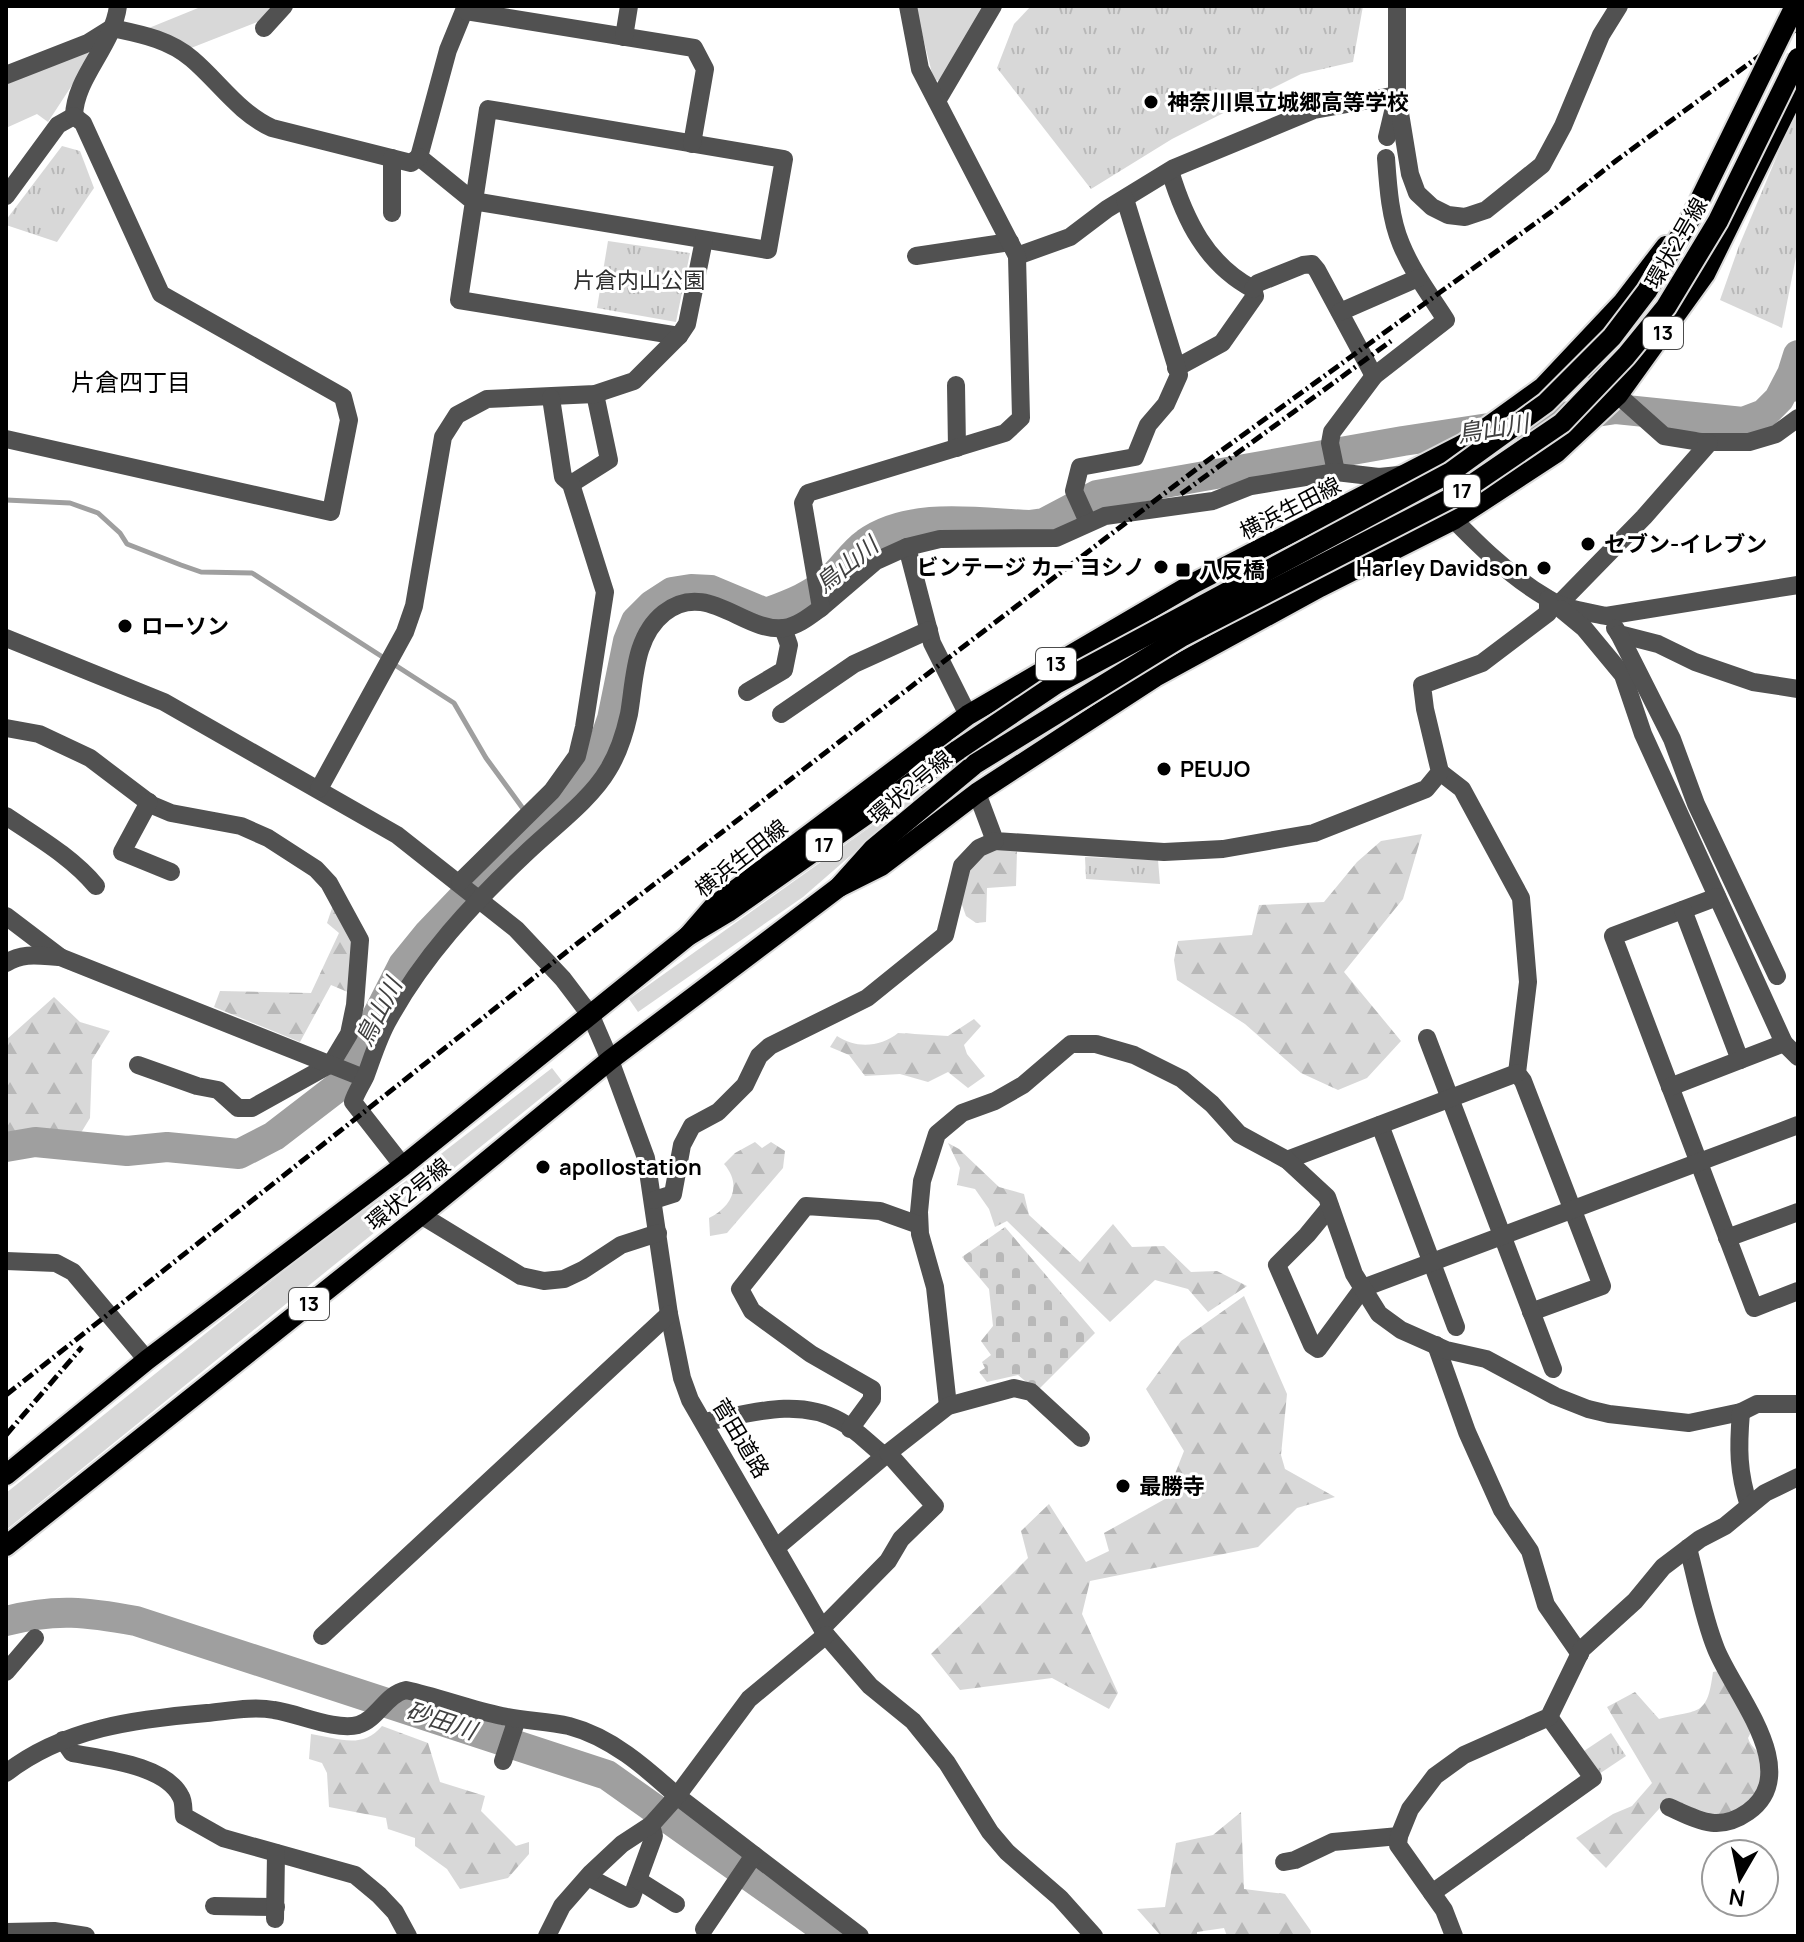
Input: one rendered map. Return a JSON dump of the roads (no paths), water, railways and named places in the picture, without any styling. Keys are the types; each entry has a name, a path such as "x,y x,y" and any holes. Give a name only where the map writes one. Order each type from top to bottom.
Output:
{"main road":[{"name":"横浜生田線","path":"688,936 714,906 968,715 1194,583 1464,444 1543,387 1623,302 1683,225 1717,161 1787,6"},
{"name":"環状2号線","path":"6,1475 147,1360 403,1166 688,936 728,912 1056,684 1451,472 1546,403 1612,337 1647,291 1692,216 1795,6"},
{"name":"環状2号線","path":"6,1546 610,1060 839,887 873,849 975,764 1183,636 1455,496 1562,423 1626,356 1666,307 1718,221 1798,58"},
{"name":"13","path":"839,887 881,866 977,793 1155,677 1320,587 1455,519 1556,453 1618,395 1705,274 1798,86"}],"street":[{"path":"74,116 74,101 112,28 118,6"},
{"path":"264,28 284,6"},
{"path":"624,37 629,6"},
{"path":"819,594 803,503 808,493 1005,433 1021,418 1013,249 920,69 908,6"},
{"path":"937,101 993,6"},
{"path":"1397,6 1397,95 1410,174 1417,193 1432,207 1448,215 1465,217 1486,210 1542,165 1563,126 1601,35 1619,6"},
{"path":"6,75 88,43 112,28 156,38 174,46 191,57 257,121 272,128 411,163 419,157 448,50 466,8 694,48 705,69 692,144"},
{"path":"1387,137 1397,95"},
{"path":"916,256 1013,249 1070,237 1170,171 1314,110 1397,95"},
{"path":"419,157 473,201 768,250 784,159 488,109 473,201 459,300 679,336"},
{"path":"6,196 58,125 74,116"},
{"path":"6,439 331,512 349,420 343,397 161,294 83,123 74,116"},
{"path":"392,158 392,213"},
{"path":"1336,472 1330,443 1332,432 1374,376 1446,320 1418,278 1400,242 1388,192 1386,158"},
{"path":"1170,171 1182,210 1194,233 1211,255 1253,289 1255,296 1222,343 1176,368"},
{"path":"1088,522 1074,491 1080,467 1135,457 1148,425 1166,404 1179,375 1125,199"},
{"path":"319,789 385,673 414,606 443,437 457,415 487,399 595,394 634,381 687,324 704,240"},
{"path":"1253,289 1258,283 1312,264 1374,376"},
{"path":"1340,312 1418,278"},
{"path":"1576,352 1664,436 1709,443 1749,442 1776,434 1798,418"},
{"path":"956,385 957,448"},
{"path":"571,484 609,460 595,394"},
{"path":"462,884 568,772 577,756 584,727 605,592 571,484 563,477 551,398"},
{"path":"1531,1312 1602,1286 1523,1081 1517,1073 1528,982 1521,898 1462,789 1440,772 1422,685 1482,663 1548,613 1553,602 1644,517 1709,443"},
{"path":"403,1166 353,1102 388,1019 437,946 523,855 566,818 608,772 625,731 643,640 664,613 692,602 711,603 766,625 783,628 803,621 819,594 907,547 940,539 1056,538 1088,522 1124,512 1213,501 1251,486 1336,472 1379,477 1409,474 1507,569 1584,628 1623,675 1643,734 1717,897 1784,1043 1798,1057"},
{"path":"907,547 929,630 968,715"},
{"path":"1553,602 1606,616 1798,585"},
{"path":"1606,616 1619,634 1672,739 1696,804 1777,976"},
{"path":"747,692 784,670 789,645 783,628"},
{"path":"781,714 854,664 929,630"},
{"path":"1619,634 1658,644 1695,662 1753,682 1798,689"},
{"name":"菅田道路","path":"6,638 164,702 397,835 516,929 563,979 591,1016 646,1158 669,1314 682,1378 690,1400 824,1631 870,1686 913,1721 947,1763 990,1832 1007,1852 1060,1898 1094,1936"},
{"path":"6,728 39,734 90,758 149,802 171,813 241,826 268,838 316,869 329,883 360,940 357,989 349,1034 331,1064 252,1108 238,1108 218,1090 197,1086 138,1065"},
{"path":"654,1200 673,1194 682,1145 692,1126 718,1112 745,1085 759,1056 770,1046 867,998 945,935 962,866 979,848 995,841 1164,852 1223,849 1314,833 1426,789 1440,772"},
{"path":"977,793 995,841"},
{"path":"149,802 122,852 171,872"},
{"path":"6,816 55,849 96,886"},
{"path":"1717,897 1613,936 1754,1308 1798,1291"},
{"path":"1683,910 1740,1060"},
{"path":"6,916 60,957 364,1078"},
{"path":"6,963 26,955 60,957"},
{"path":"1427,1038 1553,1369"},
{"path":"1670,1087 1784,1043"},
{"path":"948,1406 935,1287 919,1225 922,1181 937,1134 962,1113 995,1101 1023,1085 1071,1044 1096,1044 1134,1055 1182,1079 1212,1104 1239,1134 1287,1160 1327,1197 1354,1274 1379,1314 1401,1330 1436,1345 1486,1359 1555,1396 1609,1414 1689,1423 1741,1412 1757,1404 1798,1404"},
{"path":"1287,1160 1517,1073"},
{"path":"1380,1125 1456,1327"},
{"path":"1330,1207 1277,1265 1312,1345 1318,1349 1363,1288 1798,1125"},
{"path":"850,1429 872,1399 872,1389 811,1354 752,1311 740,1289 806,1206 880,1211 919,1225"},
{"path":"1727,1238 1798,1212"},
{"path":"421,1215 521,1276 544,1281 564,1279 621,1245 658,1233"},
{"path":"6,1261 56,1263 73,1272 147,1360"},
{"path":"322,1636 669,1314"},
{"path":"1436,1345 1467,1432 1502,1510 1530,1551 1546,1605 1580,1654"},
{"path":"777,1547 948,1406 1014,1388 1023,1390 1031,1392 1081,1438"},
{"path":"547,1936 562,1906 588,1877 622,1844 651,1825 749,1699 824,1631 888,1561 901,1539 935,1506 886,1455 840,1420 816,1412 783,1407 705,1422"},
{"path":"1741,1412 1738,1455 1740,1476 1749,1506"},
{"path":"1454,1936 1444,1910 1398,1845 1410,1809 1435,1776 1464,1755 1549,1717 1580,1654 1635,1601 1663,1567 1725,1526 1765,1493 1798,1477"},
{"path":"1669,1807 1718,1826 1739,1818 1757,1806 1768,1790 1770,1766 1766,1743 1716,1649 1688,1548"},
{"path":"6,1672 35,1638"},
{"path":"6,1773 23,1759 81,1732 135,1721 232,1710 272,1709 337,1725 357,1725 372,1717 397,1692 406,1690 515,1725 566,1725 589,1732 629,1756 672,1801 754,1855 860,1936"},
{"path":"1432,1893 1593,1778 1549,1717"},
{"path":"503,1761 515,1725"},
{"path":"63,1740 72,1753 121,1763 169,1780 182,1798 184,1816 223,1838 355,1875 395,1912 408,1936"},
{"path":"588,1877 631,1899 654,1836 651,1825"},
{"path":"1284,1862 1333,1842 1399,1836"},
{"path":"214,1906 276,1913 276,1853"},
{"path":"704,1929 754,1855"},
{"path":"638,1880 676,1904"},
{"path":"6,1932 54,1931 86,1936"}],"waterway":[{"name":"鳥山川","path":"6,1147 35,1142 127,1151 167,1147 239,1154 274,1136 343,1083 403,965 429,933 517,841 549,815 596,765 612,719 628,641 636,621 652,605 672,592 711,590 766,613 816,590 866,543 903,526 945,521 1044,523 1097,495 1403,441 1616,409 1743,422 1764,414 1779,399 1798,355"},
{"path":"1779,399 1798,399"},
{"path":"6,500 70,503 98,513 120,533 127,544 181,565 201,572 252,573 454,703 486,758 524,810"},
{"name":"砂田川","path":"6,1621 41,1614 71,1613 136,1621 607,1775 834,1936"}],"railway":[{"path":"6,1395 574,946 934,669 1207,461 1551,212 1798,28"},
{"path":"1181,494 1391,341"},
{"path":"6,1435 82,1347"}],"place":[{"name":"神奈川県立城郷高等学校","path":"1151,102"},
{"name":"セブン-イレブン","path":"1588,544"},
{"name":"ビンテージ カー ヨシノ","path":"1161,567"},
{"name":"Harley Davidson","path":"1544,568"},
{"name":"八反橋","path":"1183,570"},
{"name":"ローソン","path":"125,626"},
{"name":"PEUJO","path":"1164,769"},
{"name":"apollostation","path":"543,1167"},
{"name":"最勝寺","path":"1123,1486"}],"district":[{"name":"片倉四丁目","path":"131,383"}],"park label":[{"name":"片倉内山公園","path":"639,280"}]}
